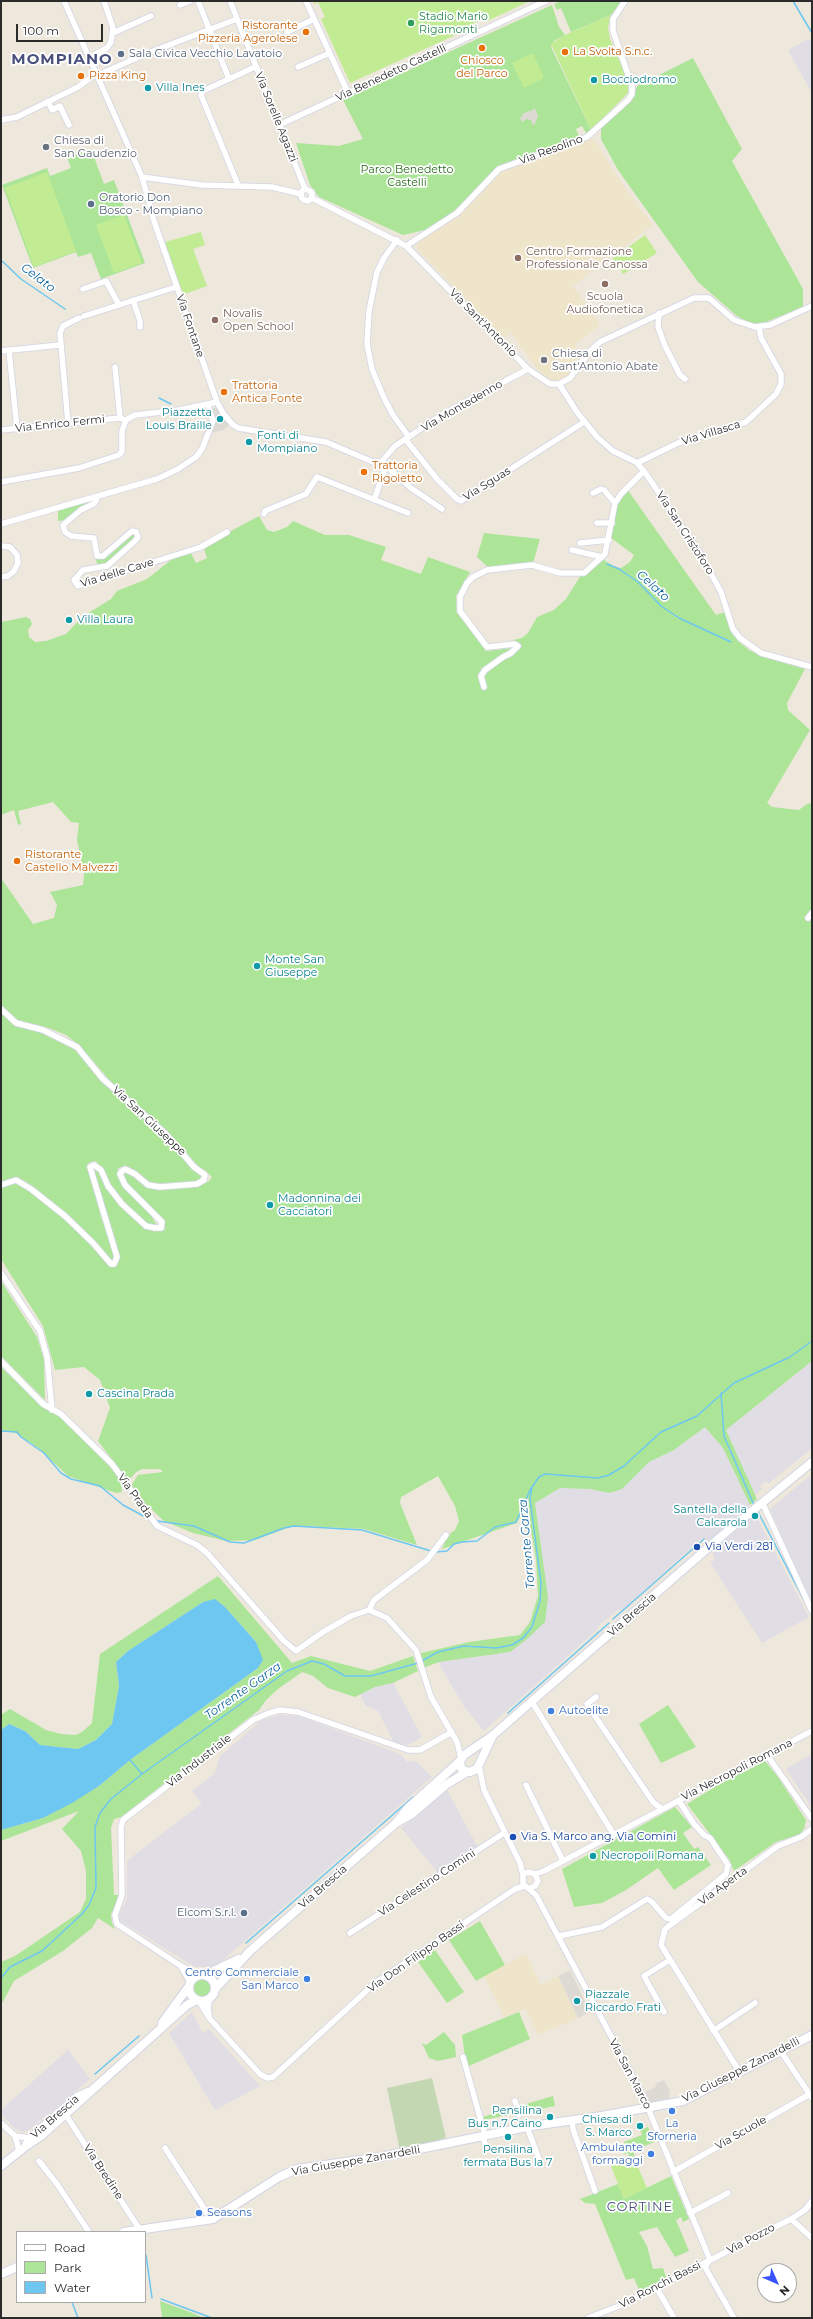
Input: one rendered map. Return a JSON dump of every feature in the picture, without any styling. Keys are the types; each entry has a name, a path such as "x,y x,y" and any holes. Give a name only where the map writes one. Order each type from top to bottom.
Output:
{"main road":[{"name":"Via Brescia","path":"1,2166 66,2115 88,2092 186,2005 198,2000 210,1998 215,1989 250,1951 396,1823 407,1809 464,1756 492,1736 731,1528 812,1462"},
{"name":"Via Brescia","path":"396,1823 412,1814 447,1784 468,1772 474,1771 479,1764 492,1736"},
{"path":"468,1772 462,1768 464,1756 477,1756 479,1764"},
{"name":"Via Brescia","path":"154,2035 190,1984 202,1975 227,1966 250,1951"},
{"path":"202,1975 213,1980 215,1989"},
{"path":"190,1984 191,1996 198,2000"},
{"name":"Via Giuseppe Zanardelli","path":"132,2231 211,2219 225,2213 279,2177 297,2169 380,2157 527,2127 683,2101 780,2050 812,2035"},
{"name":"Via Brescia","path":"26,2146 30,2138 77,2097 88,2092"},
{"path":"1,2274 16,2267"}],"street":[{"name":"Via Fontane","path":"64,1 98,74 142,177 154,221 217,402 232,424 238,428 326,442 374,462 383,464 411,488 442,509"},
{"path":"90,57 107,48 111,42 113,33 104,1"},
{"path":"180,5 190,1"},
{"path":"198,1 230,79"},
{"name":"Via Sorelle Agazzi","path":"230,1 305,189"},
{"path":"306,1 348,93"},
{"name":"Via Benedetto Castelli","path":"279,124 546,1"},
{"name":"Via Resolino","path":"406,246 457,213 499,169 587,137 628,100 632,94 632,86 613,31 613,19 625,1"},
{"path":"113,33 151,16"},
{"path":"287,32 314,19"},
{"path":"1,120 17,117 78,88 98,74 237,20"},
{"path":"298,67 330,53"},
{"path":"238,185 201,95 203,91 256,67"},
{"path":"48,101 52,110 60,106 69,125"},
{"name":"Via Sant'Antonio","path":"142,177 202,185 272,186 301,194 306,200 312,198 397,240 406,246 528,369 546,383 559,384"},
{"path":"301,194 305,189"},
{"name":"Via Sant'Antonio","path":"305,189 312,192 312,198"},
{"path":"397,240 384,258 377,272 369,311 367,344 372,369 384,398 407,438"},
{"path":"83,289 106,281 119,305"},
{"path":"68,423 60,345 60,333 63,326 82,317 176,287"},
{"path":"559,384 575,373 596,345 659,313 694,298 705,297 713,300 740,323 759,327 770,325 812,306"},
{"path":"133,300 140,321 140,327"},
{"path":"658,327 659,313"},
{"path":"649,318 658,327 680,375 684,380"},
{"name":"Via Villasca","path":"638,463 678,443 746,422 776,394 782,384 781,374 761,338 759,327"},
{"path":"1,351 60,345"},
{"path":"9,350 17,429"},
{"name":"Via Enrico Fermi","path":"115,367 120,418"},
{"name":"Via Montedenno","path":"383,464 387,453 407,438 457,406 465,404 528,369"},
{"name":"Via San Cristoforo","path":"559,384 584,422 597,437 609,449 638,463 644,471 700,553 721,592 733,629 740,638 761,653 812,667"},
{"path":"1,482 78,468 119,455 122,451 122,431 126,420 135,415 217,402"},
{"name":"Via delle Cave","path":"1,524 157,479 178,469 199,453 208,435 213,421 208,404"},
{"name":"Via Enrico Fermi","path":"1,430 120,418 126,420"},
{"name":"Via Sguas","path":"407,438 437,479 456,499 461,501 584,422"},
{"path":"186,464 193,468"},
{"path":"374,500 383,464"},
{"name":"Via delle Cave","path":"158,483 173,476 178,469"},
{"path":"484,688 481,676 485,670 503,657 512,653 518,646 515,644 487,647 460,610 460,597 467,583 473,577 487,570 532,565 560,573 584,573 602,557 609,540 615,503 621,494 644,471"},
{"path":"264,514 265,511 306,494 317,477 408,513"},
{"path":"594,493 601,488 615,503"},
{"name":"Via delle Cave","path":"98,496 95,503 81,510 63,525 65,532 71,536 94,538 97,556 102,556 132,532 136,532 138,537 107,566 83,570 74,580 78,586 201,547 227,532"},
{"path":"1,520 9,522"},
{"path":"597,523 612,523"},
{"path":"580,543 609,540"},
{"path":"1,546 10,547 17,555 18,563 14,572 8,576 1,576"},
{"path":"572,550 602,557"},
{"path":"812,913 808,918 812,918"},
{"name":"Via San Giuseppe","path":"1,1009 16,1023 43,1030 77,1047 103,1079 165,1133 194,1166 205,1175 204,1180 197,1184 160,1187 148,1185 135,1174 125,1169 122,1170 120,1174 125,1185 162,1222 162,1228 156,1228 146,1226 122,1204 108,1186 101,1170 94,1165 90,1167 117,1257 114,1264 111,1264 93,1243 66,1216 31,1189 16,1180 1,1185"},
{"path":"1,1273 40,1331 48,1357 52,1410"},
{"name":"Via Prada","path":"1,1361 40,1401 52,1410 61,1414 112,1464 158,1526 197,1545 207,1553 284,1641 296,1651 323,1632 351,1616 369,1610"},
{"path":"758,1506 812,1611"},
{"path":"446,1535 427,1560 374,1600 369,1610 387,1618 403,1634 418,1655 431,1697 452,1732 464,1756"},
{"path":"596,1697 587,1704 653,1802 662,1809"},
{"path":"532,1702 614,1835"},
{"name":"Via Industriale","path":"202,1975 181,1966 122,1928 115,1921 115,1915 122,1895 120,1827 123,1820 253,1720 269,1713 286,1710 298,1712 408,1750 420,1750 452,1732"},
{"name":"Via Necropoli Romana","path":"529,1881 544,1871 812,1731"},
{"path":"767,1755 812,1818"},
{"path":"479,1764 484,1790 529,1881"},
{"path":"468,1772 481,1777"},
{"path":"526,1785 563,1861"},
{"name":"Via Aperta","path":"559,1936 602,1927 647,1899 652,1902 666,1918 671,1919 722,1879 728,1871 728,1865 710,1838 694,1824 679,1800"},
{"path":"653,1802 652,1808 655,1813"},
{"name":"Via Aperta","path":"739,2071 661,1945 665,1929 778,1846 801,1837 812,1829"},
{"name":"Via Celestino Comini","path":"350,1933 504,1833"},
{"name":"Via Necropoli Romana","path":"535,1874 544,1871"},
{"name":"Via San Marco","path":"535,1874 529,1881 648,2108 710,2260"},
{"name":"Via Don Filippo Bassi","path":"210,2019 260,2074 267,2078 273,2077 375,1983 529,1881"},
{"path":"664,2012 644,1976 670,1960"},
{"name":"Via Industriale","path":"181,1966 190,1984"},
{"path":"210,1998 208,2006 210,2019"},
{"path":"198,2000 210,2019"},
{"path":"713,2031 755,2003"},
{"name":"Via Scuole","path":"673,2172 811,2096 780,2050"},
{"path":"464,2057 485,2144"},
{"path":"515,2101 519,2115"},
{"name":"Via Bredine","path":"66,2115 140,2230"},
{"path":"572,2120 573,2130 595,2191"},
{"path":"1,2123 15,2136 19,2151"},
{"path":"527,2127 540,2162"},
{"path":"15,2136 30,2138"},
{"path":"1,2163 14,2150 15,2136"},
{"path":"165,2148 211,2219"},
{"path":"39,2161 57,2184 86,2231"},
{"path":"690,2213 728,2192"},
{"name":"Via Pozzo","path":"710,2260 805,2210 812,2201"},
{"path":"791,2218 812,2238"},
{"path":"710,2260 705,2267 734,2318"},
{"name":"Via Ronchi Bassi","path":"588,2318 624,2304 710,2260"},
{"path":"656,2287 674,2318"}],"shaded area":[{"path":"808,39 812,41 812,93 788,50"},
{"path":"534,107 538,116 535,124 533,125 531,120 527,119 522,122 520,118 524,113 533,110"},
{"name":"Centro Formazione Professionale Canossa","path":"591,138 595,140 616,175 653,225 573,286 600,325 577,343 574,343 582,356 571,368 573,371 563,379 549,381 538,370 511,333 503,339 418,250 417,244 424,235 460,215 498,173 505,169"},
{"name":"Piazzetta Louis Braille","path":"216,407 230,424 223,430 210,433 212,409"},
{"path":"812,1361 812,1448 768,1484 766,1481 760,1486 762,1489 755,1495 726,1430"},
{"path":"705,1427 723,1448 750,1505 707,1542 702,1538 621,1611 619,1609 597,1627 598,1629 484,1731 465,1708 438,1662 510,1652 548,1597 535,1503 560,1488 590,1489 610,1493 622,1489 649,1462 674,1450"},
{"path":"812,1474 812,1606 770,1509"},
{"path":"752,1517 757,1518 809,1617 762,1643 710,1562 715,1559 712,1551"},
{"path":"393,1683 422,1737 408,1745 394,1743 378,1711 366,1706 360,1694 375,1687"},
{"path":"280,1715 298,1716 400,1754 407,1762 416,1761 432,1777 215,1967 195,1967 119,1920 119,1915 127,1899 127,1861 202,1803 192,1791 215,1773 220,1756 262,1720"},
{"path":"812,1754 812,1808 786,1769"},
{"path":"446,1788 478,1848 439,1874 401,1828"},
{"path":"526,1954 541,1985 558,1976 578,2018 538,2035 525,2009 504,2017 484,1976"},
{"name":"Piazzale Riccardo Frati","path":"570,1970 590,2012 578,2018 558,1976"},
{"path":"192,2012 203,2033 209,2029 260,2086 215,2110 169,2033"},
{"path":"68,2050 90,2079 29,2130 23,2132 14,2128 1,2114 1,2110"},
{"path":"664,2080 670,2091 668,2102 651,2103 645,2092 656,2087 655,2084"}],"green space":[{"path":"313,1 530,1 485,22 484,19 472,24 473,27 350,83 321,19 325,17 318,2 314,4"},
{"path":"561,1 622,1 611,15 571,32 561,8 557,10 554,4"},
{"name":"Parco Benedetto Castelli","path":"552,5 559,27 565,35 554,41 551,47 591,130 586,133 582,126 576,129 579,136 498,166 459,208 425,230 403,235 319,197 310,185 296,143 339,146 363,139 343,100"},
{"path":"611,15 608,28 610,39 628,80 628,93 591,130 551,44 565,35"},
{"path":"533,53 544,78 524,88 512,63"},
{"path":"693,58 742,149 732,161 803,289 803,307 766,322 751,324 737,316 698,282 618,170 601,139 601,129 634,96 637,86"},
{"path":"91,149 104,184 114,180 145,263 101,279 91,253 78,257 76,252 33,268 2,185 47,168 50,176 71,168 67,157"},
{"path":"47,172 76,251 34,267 5,188"},
{"path":"124,215 142,263 114,273 96,225"},
{"path":"201,232 205,245 193,249 207,286 182,295 165,242"},
{"path":"645,235 657,253 623,274 613,258"},
{"path":"627,489 716,615 725,612 731,632 738,641 749,650 759,655 805,669 787,703 788,710 810,730 767,803 772,807 799,810 807,804 812,803 812,1361 726,1430 757,1499 750,1505 723,1448 705,1427 674,1450 649,1462 622,1489 610,1493 590,1489 560,1488 535,1503 548,1597 545,1622 510,1652 439,1662 423,1668 421,1653 469,1642 520,1635 530,1622 538,1596 536,1560 530,1525 519,1518 517,1523 442,1549 447,1536 455,1530 459,1521 455,1506 438,1476 401,1497 400,1503 417,1545 364,1529 304,1526 290,1527 255,1540 226,1541 193,1533 164,1521 135,1494 131,1486 138,1475 163,1472 160,1469 142,1469 136,1472 130,1479 126,1478 98,1441 110,1408 100,1380 84,1367 55,1370 43,1326 1,1259 1,1188 17,1183 40,1198 72,1224 110,1266 116,1265 119,1254 93,1173 96,1170 100,1172 107,1189 119,1204 150,1230 157,1231 165,1230 165,1220 148,1208 126,1183 123,1177 124,1174 128,1173 140,1182 156,1190 194,1186 208,1182 212,1177 205,1170 200,1168 168,1132 118,1090 79,1045 66,1035 49,1028 18,1020 1,1005 1,878 33,924 54,918 57,905 50,892 83,885 84,874 77,840 79,823 71,822 53,802 18,811 21,824 18,825 14,810 1,815 1,622 26,617 30,619 32,624 28,630 29,637 35,642 46,641 66,634 82,617 111,599 117,591 147,579 176,556 190,551 196,563 207,558 203,546 259,516 267,530 274,532 287,527 293,521 325,535 349,535 386,547 381,560 421,574 428,557 470,572 456,596 457,613 486,651 512,648 480,669 489,669 518,651 520,645 513,640 522,638 528,633 537,617 554,610 566,599 581,575 602,559 615,567 621,568 630,562 634,555 611,538 616,504"},
{"path":"91,500 67,520 58,521 58,509"},
{"path":"134,533 135,538 108,562 98,565 95,558 103,558"},
{"path":"484,533 540,539 533,563 488,567 477,557"},
{"path":"1,1012 15,1025 43,1033 77,1050 128,1104 164,1136 202,1174 199,1181 151,1184 126,1166 118,1168 117,1175 121,1183 150,1213 156,1224 153,1225 147,1224 126,1206 111,1187 96,1161 90,1162 87,1167 115,1261 110,1261 77,1224 25,1181 17,1177 1,1182"},
{"path":"1,1281 37,1337 44,1359 45,1400 1,1356"},
{"path":"1,1367 40,1405 59,1416 87,1441 116,1474 121,1482 122,1492 116,1493 68,1476 37,1447 16,1433 1,1430"},
{"path":"218,1576 292,1663 311,1656 370,1671 413,1656 418,1671 393,1683 375,1687 355,1697 328,1688 313,1676 302,1672 278,1689 266,1700 259,1710 121,1817 114,1819 111,1828 114,1895 119,1895 111,1915 112,1923 115,1929 98,1918 92,1928 63,1951 14,1981 1,2005 1,1962 15,1956 80,1912 86,1899 86,1871 81,1851 62,1829 79,1811 1,1841 1,1830 43,1818 99,1786 130,1760 258,1668 256,1642 225,1607 214,1600 203,1602 128,1651 116,1662 119,1686 112,1724 96,1740 78,1749 40,1745 25,1731 9,1724 1,1730 1,1715 10,1709 46,1730 61,1734 76,1735 82,1732 92,1723 100,1654"},
{"path":"668,1705 696,1747 661,1763 639,1724"},
{"path":"765,1761 778,1777 806,1820 804,1829 800,1834 776,1842 734,1871 729,1859 687,1804 718,1785"},
{"path":"675,1807 692,1827 683,1833 694,1849 698,1847 711,1865 674,1890 658,1868 626,1890 602,1903 574,1907 562,1869"},
{"path":"480,1921 505,1965 476,1981 449,1940"},
{"path":"435,1950 464,1992 447,2003 418,1962"},
{"path":"202,1979 208,1982 211,1988 208,1994 202,1997 196,1994 193,1988 196,1982"},
{"path":"519,2012 530,2039 469,2066 465,2057 462,2035"},
{"path":"444,2032 455,2045 456,2057 438,2061 429,2058 422,2043 426,2045"},
{"path":"432,2078 446,2138 443,2138 444,2142 400,2151 387,2088"},
{"path":"553,2096 555,2106 483,2120 482,2117"},
{"path":"648,2127 654,2142 633,2151 635,2157 631,2159 628,2153 624,2154 622,2149 625,2146 624,2142 642,2135 640,2130"},
{"path":"634,2158 647,2188 624,2199 611,2166"},
{"path":"671,2176 689,2219 683,2222 681,2217 676,2220 689,2251 675,2257 657,2227 639,2232 647,2246 653,2269 663,2268 666,2277 641,2294 634,2278 626,2280 595,2204 585,2203 580,2199 618,2184 624,2199"},
{"path":"160,2301 190,2312 204,2318 162,2318"}],"water":[{"path":"215,1599 225,1607 256,1642 263,1660 258,1668 130,1760 99,1786 72,1803 43,1818 1,1830 1,1730 9,1724 25,1731 40,1745 78,1749 96,1740 112,1724 119,1686 116,1662 128,1651 203,1602"}],"waterway":[{"name":"Torrente Garza","path":"793,1 812,33"},
{"name":"Celato","path":"1,260 21,279 65,309"},
{"name":"Celato","path":"159,398 171,404"},
{"name":"Celato","path":"607,564 619,569 638,582 661,606 679,618 731,642"},
{"name":"Torrente Garza","path":"1,1978 10,1967 42,1951 81,1915 89,1905 96,1888 95,1827 100,1813 111,1799 142,1774 287,1671 312,1661 324,1664 345,1676 371,1676 418,1663 438,1652 464,1646 496,1648 512,1645 523,1638 532,1627 540,1601 541,1583 530,1499 532,1487 539,1477 545,1474 598,1478 609,1475 624,1466 661,1432 697,1416 734,1383 790,1357 812,1341"},
{"path":"721,1393 724,1436 754,1505"},
{"path":"1,1431 17,1432 21,1437 44,1453 61,1473 71,1479 100,1486 123,1505 151,1520"},
{"path":"436,1552 447,1551 454,1544 477,1541 495,1527 516,1522 531,1488"},
{"path":"758,1512 805,1602"},
{"path":"157,1521 194,1526 230,1542 244,1543 284,1528 294,1526 362,1530 431,1551"},
{"path":"613,1619 704,1539"},
{"path":"508,1713 609,1623"},
{"path":"130,1760 142,1774"},
{"path":"246,1943 413,1797"},
{"path":"95,2074 139,2036"},
{"path":"146,2255 152,2298"},
{"path":"161,2299 212,2318"},
{"path":"72,2303 78,2318"}],"place":[{"name":"Stadio Mario Rigamonti","path":"411,23"},
{"name":"Ristorante Pizzeria Agerolese","path":"306,32"},
{"name":"Chiosco del Parco","path":"482,48"},
{"name":"La Svolta S.n.c.","path":"565,52"},
{"name":"Sala Civica Vecchio Lavatoio","path":"121,54"},
{"name":"Pizza King","path":"81,76"},
{"name":"Bocciodromo","path":"594,80"},
{"name":"Villa Ines","path":"148,88"},
{"name":"Chiesa di San Gaudenzio","path":"46,147"},
{"name":"Oratorio Don Bosco - Mompiano","path":"91,204"},
{"name":"Centro Formazione Professionale Canossa","path":"518,258"},
{"name":"Scuola Audiofonetica","path":"605,284"},
{"name":"Novalis Open School","path":"215,320"},
{"name":"Chiesa di Sant'Antonio Abate","path":"544,360"},
{"name":"Trattoria Antica Fonte","path":"224,392"},
{"name":"Piazzetta Louis Braille","path":"220,419"},
{"name":"Fonti di Mompiano","path":"249,442"},
{"name":"Trattoria Rigoletto","path":"364,472"},
{"name":"Villa Laura","path":"69,620"},
{"name":"Ristorante Castello Malvezzi","path":"17,861"},
{"name":"Monte San Giuseppe","path":"257,966"},
{"name":"Madonnina dei Cacciatori","path":"270,1205"},
{"name":"Cascina Prada","path":"89,1394"},
{"name":"Santella della Calcarola","path":"755,1516"},
{"name":"Via Verdi 281","path":"697,1547"},
{"name":"Autoelite","path":"551,1711"},
{"name":"Via S. Marco ang. Via Comini","path":"513,1837"},
{"name":"Necropoli Romana","path":"593,1856"},
{"name":"Elcom S.r.l.","path":"244,1913"},
{"name":"Centro Commerciale San Marco","path":"307,1979"},
{"name":"Piazzale Riccardo Frati","path":"577,2001"},
{"name":"La Sforneria","path":"672,2111"},
{"name":"Pensilina Bus n.7 Caino","path":"550,2117"},
{"name":"Chiesa di S. Marco","path":"640,2126"},
{"name":"Pensilina fermata Bus la 7","path":"508,2137"},
{"name":"Ambulante formaggi","path":"651,2154"},
{"name":"Seasons","path":"199,2213"}],"district":[{"name":"MOMPIANO","path":"62,60"},
{"name":"CORTINE","path":"640,2207"}]}
